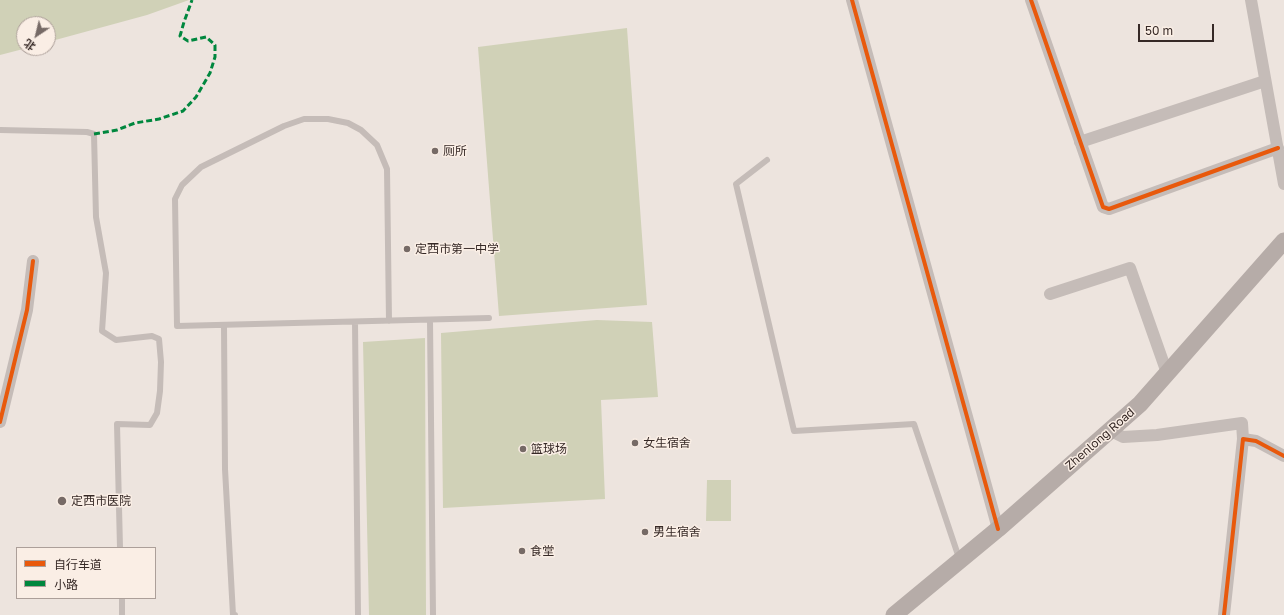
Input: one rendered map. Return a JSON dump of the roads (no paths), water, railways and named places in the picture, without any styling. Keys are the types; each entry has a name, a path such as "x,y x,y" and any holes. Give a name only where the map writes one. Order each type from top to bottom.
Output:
{"main road":[{"name":"Zhenlong Road","path":"894,615 998,529 1140,404 1284,241"}],"street":[{"path":"852,0 998,529"},
{"path":"1031,0 1103,207 1109,209 1278,148"},
{"path":"1251,0 1284,184"},
{"path":"1080,142 1265,81"},
{"path":"0,422 27,310 33,261"},
{"path":"1050,294 1130,268 1167,373"},
{"path":"1109,430 1123,438 1158,435 1242,423 1243,439 1224,615"},
{"path":"1243,439 1256,441 1284,456"}],"lane":[{"path":"389,321 387,169 377,145 361,130 348,123 328,119 304,119 284,126 201,167 182,185 175,199 177,326 355,322 430,320 489,318"},
{"path":"0,130 87,132 94,134 96,217 106,273 102,331 116,340 152,336 159,339 161,362 160,391 157,412 150,425 117,424 120,547"},
{"path":"767,160 736,184 794,431 914,424 959,560"},
{"path":"430,320 433,615"},
{"path":"355,322 358,615"},
{"path":"224,325 225,468 233,615 235,615"},
{"path":"122,599 122,615"}],"place":[{"name":"厕所","path":"435,151"},
{"name":"定西市第一中学","path":"407,249"},
{"name":"女生宿舍","path":"635,443"},
{"name":"篮球场","path":"523,449"},
{"name":"定西市医院","path":"62,501"},
{"name":"男生宿舍","path":"645,532"},
{"name":"食堂","path":"522,551"}]}
